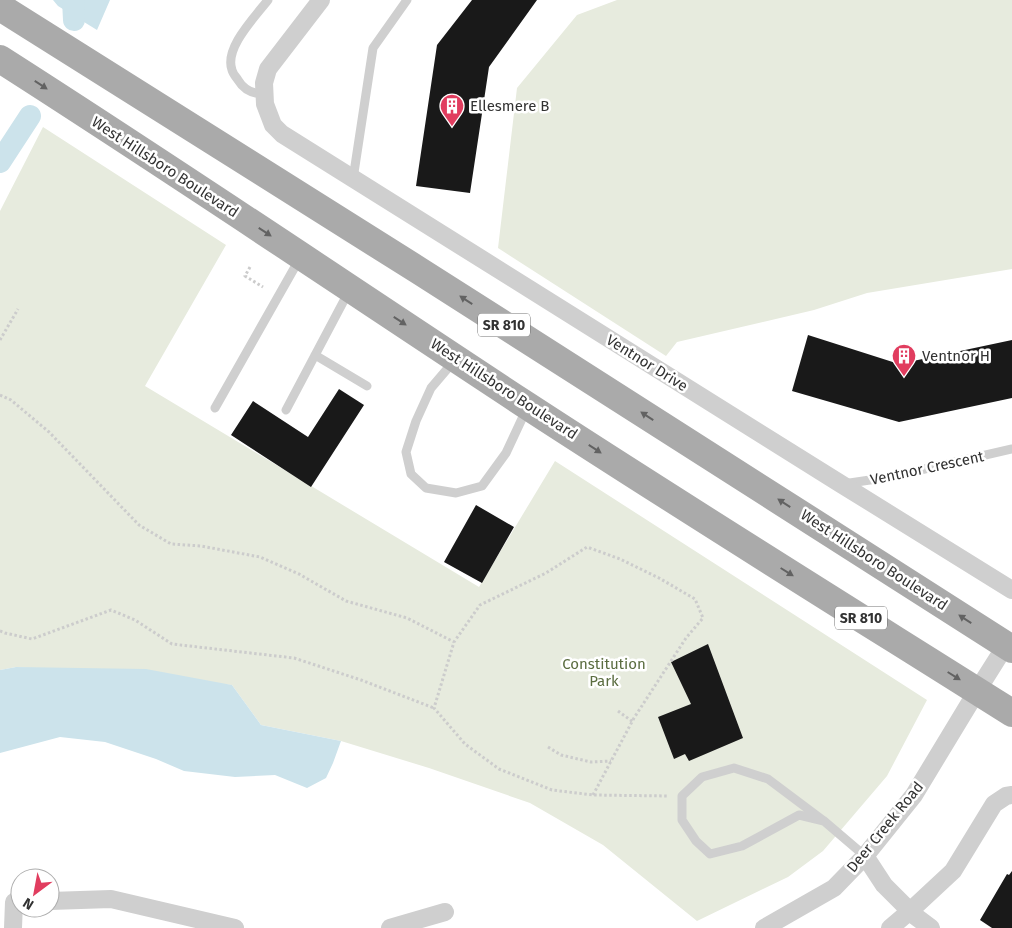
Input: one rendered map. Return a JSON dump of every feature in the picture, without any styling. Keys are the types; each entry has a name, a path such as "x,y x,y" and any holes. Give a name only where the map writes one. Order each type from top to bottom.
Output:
{"main road":[{"name":"West Hillsboro Boulevard","path":"0,7 402,259 1009,647"},
{"name":"West Hillsboro Boulevard","path":"0,59 528,406 1012,713"}],"street":[{"path":"264,94 264,83 268,70 321,0"},
{"name":"Ventnor Drive","path":"264,94 265,104 273,125 282,134 1012,590"},
{"name":"Deer Creek Road","path":"764,928 834,888 865,856 914,795 977,691 1009,647"},
{"path":"890,928 953,871 994,804 1006,796 1012,795"},
{"path":"865,856 884,885 910,911 931,928"},
{"path":"60,901 111,899 235,928"},
{"path":"390,928 445,912"}],"lane":[{"path":"264,94 255,94 240,84 232,70 231,54 236,42 268,0"},
{"path":"353,179 373,48 407,0"},
{"path":"215,408 301,256"},
{"path":"286,410 351,289"},
{"path":"315,355 367,386"},
{"path":"457,359 431,388 416,421 406,452 411,474 426,488 456,493 482,486 506,453 528,406"},
{"name":"Ventnor Crescent","path":"841,484 890,477 1012,449"},
{"path":"824,821 799,815 742,846 710,854 696,841 682,820 682,796 702,777 734,768 768,780 824,821 865,856"}],"path":[{"path":"250,267 244,276 263,287"},
{"path":"0,340 18,308"},
{"path":"0,395 11,400 49,432 140,525 171,544 201,546 260,557 299,574 346,601 407,618 454,642"},
{"path":"434,708 454,642 480,605 546,573 587,547 620,559 659,578 695,599 703,618 686,638 632,722 593,795"},
{"path":"0,630 5,633 32,639 111,610 135,620 172,644 294,658 361,680 434,708 465,744 499,770 552,790 593,795 682,796"},
{"path":"618,711 632,722"},
{"path":"548,747 561,755 591,762 612,761"}],"green space":[{"path":"617,0 1012,0 1012,269 867,293 814,310 677,342 666,356 498,248 517,88 577,15"},
{"name":"Constitution Park","path":"43,127 226,245 145,386 479,587 555,461 927,700 887,776 823,851 788,877 697,921 603,845 530,803 429,768 341,741 261,725 232,685 16,667 0,670 0,211"}],"water":[{"path":"53,0 110,0 97,30 58,6"},
{"path":"16,667 146,669 232,685 261,725 341,741 326,778 307,788 275,775 235,777 184,771 156,759 105,742 60,737 0,753 0,670"}],"building":[{"name":"Ellesmere B","path":"472,0 537,0 489,67 470,193 416,186 437,45"},
{"name":"Ventnor H","path":"808,335 899,364 1012,340 1012,398 899,422 792,391"},
{"path":"339,389 364,405 311,487 231,435 253,401 308,437"},
{"path":"476,505 514,527 482,583 444,562"},
{"path":"708,644 743,738 689,761 685,754 674,759 658,717 691,704 671,662"},
{"path":"1012,871 1012,928 992,928 980,920 1007,874 1009,875"}],"waterway":[{"path":"73,0 74,20"},
{"path":"0,162 30,116"}],"place":[{"name":"Ellesmere B","path":"452,127"},
{"name":"Ventnor H","path":"904,377"}]}
